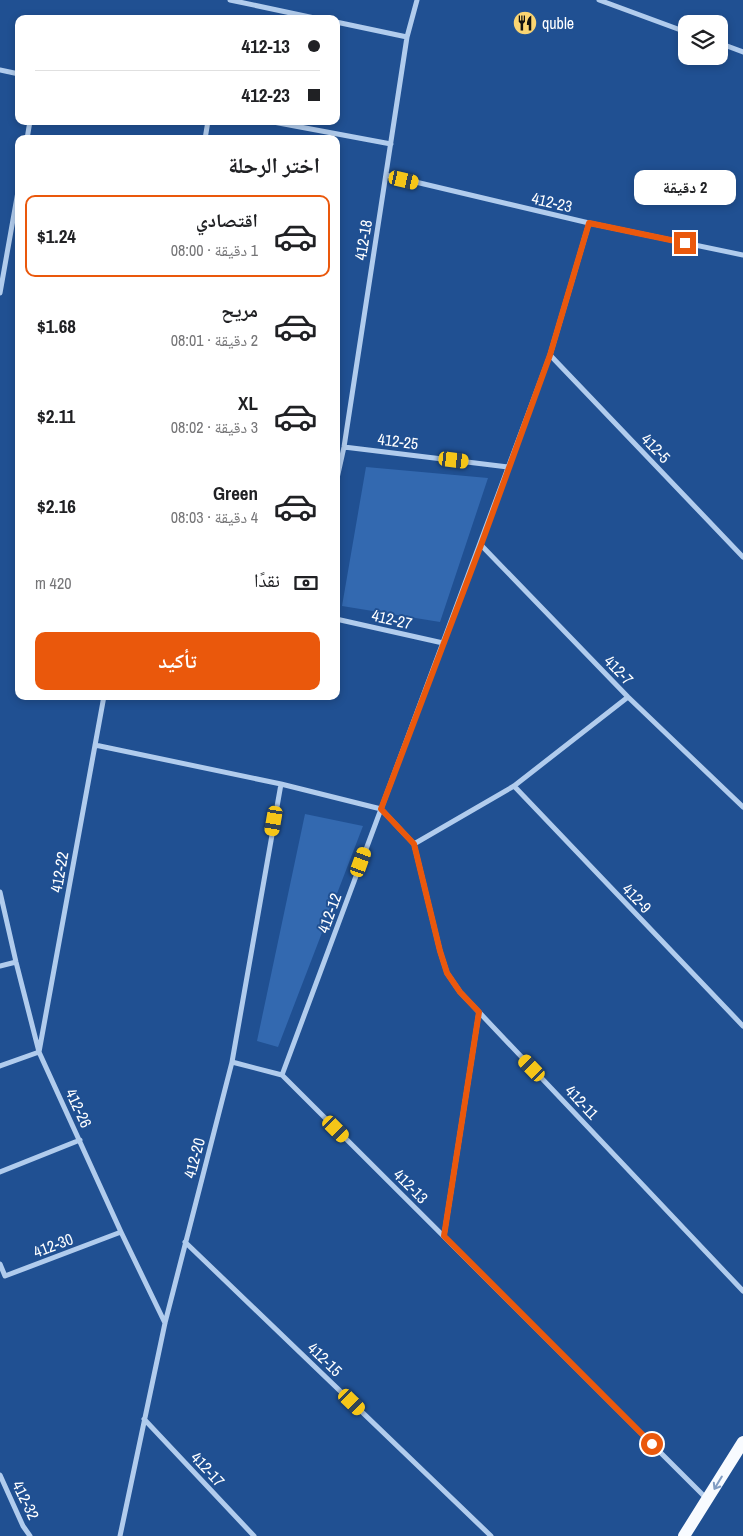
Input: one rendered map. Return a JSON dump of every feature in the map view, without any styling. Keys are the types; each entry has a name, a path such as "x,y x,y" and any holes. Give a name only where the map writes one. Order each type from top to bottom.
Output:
{"main road":[{"path":"684,1536 743,1442"}],"street":[{"path":"230,0 300,15"},
{"name":"412-18","path":"340,465 407,37 417,0"},
{"path":"600,0 678,29"},
{"path":"340,23 407,37"},
{"path":"728,46 743,52"},
{"path":"0,70 15,73"},
{"path":"289,125 391,144"},
{"name":"412-23","path":"386,175 589,223 743,255"},
{"path":"0,293 15,208"},
{"name":"412-12","path":"282,1075 481,545 550,355 589,223"},
{"path":"0,256 6,257"},
{"name":"412-5","path":"550,355 743,557"},
{"name":"412-25","path":"344,447 508,467"},
{"name":"412-7","path":"481,545 628,697 743,808"},
{"name":"412-27","path":"340,620 443,643"},
{"path":"414,844 514,786 628,697"},
{"name":"412-22","path":"39,1052 103,700"},
{"path":"95,745 281,784 381,809"},
{"name":"412-20","path":"120,1536 165,1323 232,1062 281,784"},
{"name":"412-9","path":"514,786 743,1026"},
{"name":"412-11","path":"381,809 414,844 440,951 447,973 460,992 743,1291"},
{"name":"412-26","path":"0,892 39,1052 121,1232 165,1323"},
{"path":"0,966 16,962"},
{"path":"444,1236 479,1012"},
{"path":"0,1066 39,1052"},
{"path":"232,1062 282,1075"},
{"name":"412-13","path":"282,1075 708,1500"},
{"path":"0,1172 80,1140"},
{"name":"412-30","path":"0,1264 5,1276 121,1232"},
{"name":"412-15","path":"185,1242 491,1536"},
{"name":"412-17","path":"144,1419 254,1536"},
{"name":"412-32","path":"0,1475 23,1526 30,1536"}],"shaded area":[{"path":"366,467 488,478 440,622 342,606"},
{"path":"305,814 363,826 278,1047 257,1041"}],"place":[{"name":"quble","path":"525,23"}],"route":[{"path":"652,1444 444,1236 479,1012 460,992 447,973 414,844 381,809 481,545 550,355 589,223 685,243"}]}
